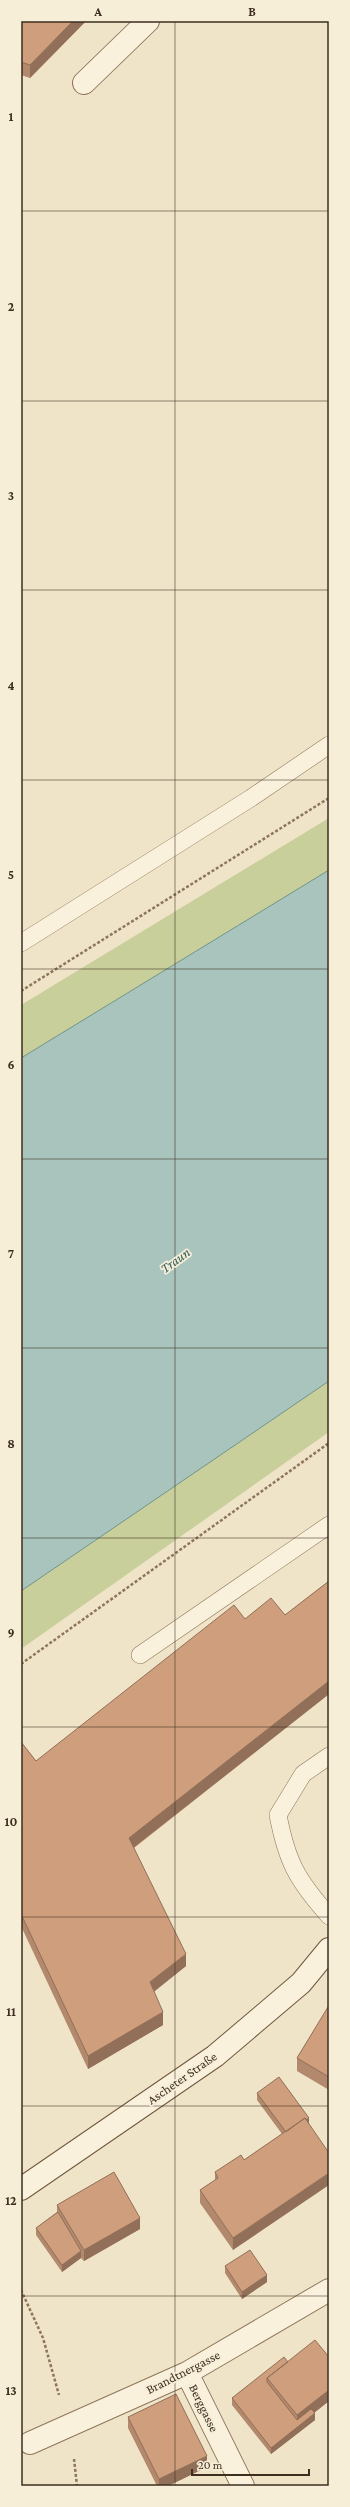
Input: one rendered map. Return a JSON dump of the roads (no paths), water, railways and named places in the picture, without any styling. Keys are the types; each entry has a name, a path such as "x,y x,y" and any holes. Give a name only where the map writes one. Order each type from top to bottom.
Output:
{"street":[{"path":"84,83 148,21"},
{"name":"Ascheter Straße","path":"21,2189 215,2056 301,1983 329,1949"},
{"name":"Brandtnergasse","path":"30,2443 187,2373 329,2290"},
{"name":"Berggasse","path":"187,2373 243,2486"}],"lane":[{"path":"21,943 251,798 329,745"},
{"path":"140,1655 329,1525"},
{"path":"329,1756 303,1774 278,1814 288,1856 304,1888 329,1916"}],"water":[{"name":"Traun","path":"329,870 329,1381 21,1591 21,1058"}]}
